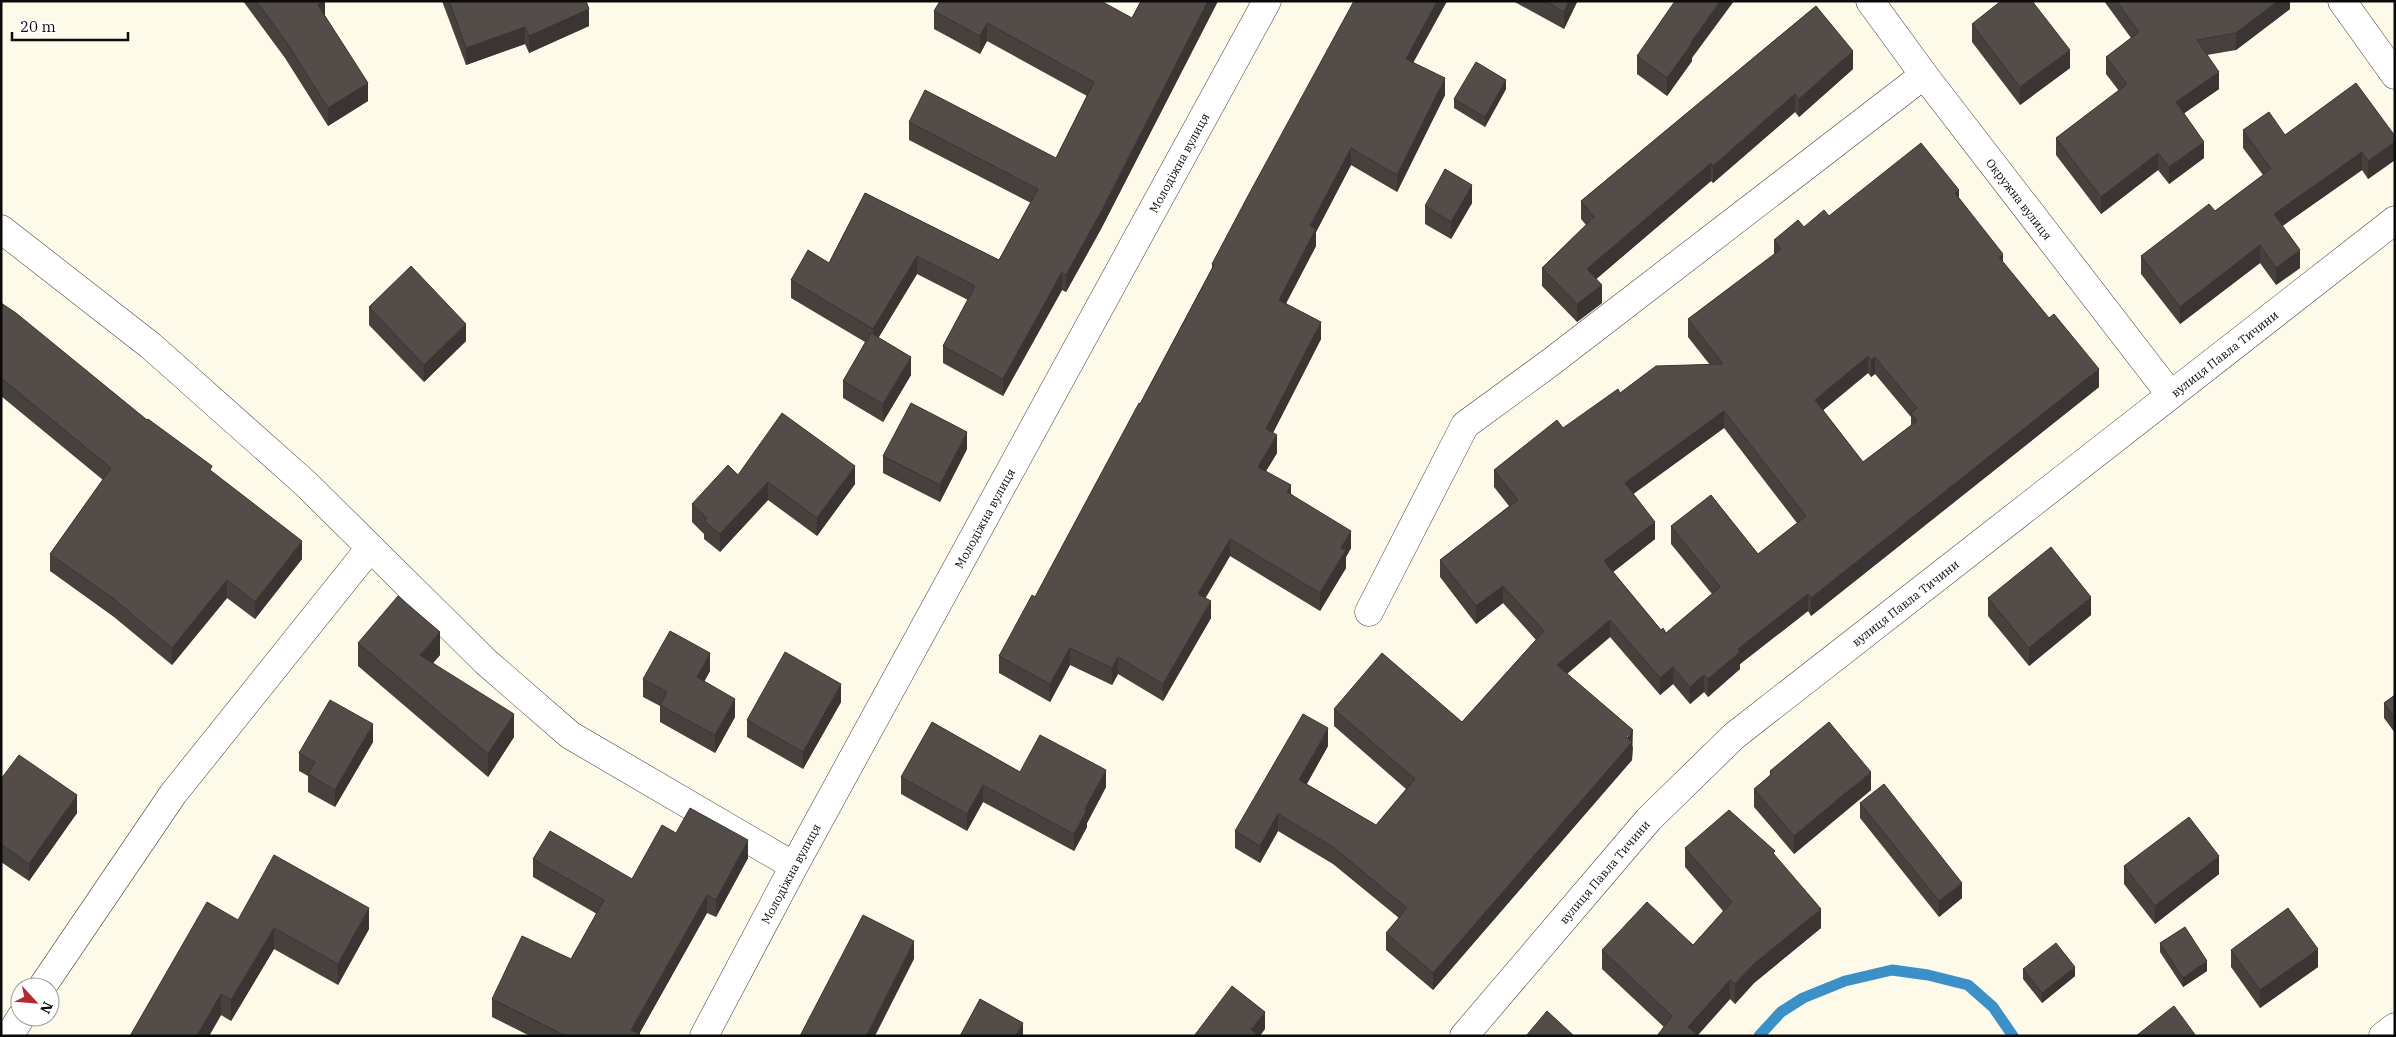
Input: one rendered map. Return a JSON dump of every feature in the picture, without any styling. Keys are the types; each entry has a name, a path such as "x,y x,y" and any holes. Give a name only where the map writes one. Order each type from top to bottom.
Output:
{"street":[{"name":"Молодіжна вулиця","path":"704,1036 794,866 1267,1"},
{"name":"Окружна вулиця","path":"1870,1 1924,75 2170,394"},
{"path":"2342,1 2395,76"},
{"path":"1369,612 1465,425 1551,362 1924,75"},
{"name":"вулиця Павла Тичини","path":"1464,1036 1649,819 1734,736 2395,220"},
{"path":"1,229 152,346 305,483 486,662 570,735 794,866"},
{"path":"49,977 173,794 370,548"},
{"path":"2382,1036 2395,1027"}],"building":[{"path":"256,1 323,1 318,5 368,83 328,108 285,40"},
{"path":"449,1 586,1 589,9 529,36 525,27 466,48"},
{"path":"940,1 1101,1 1132,18 1141,1 1208,1 1101,212 1066,275 1062,272 1003,379 943,346 975,286 917,256 873,329 791,280 808,250 829,263 865,193 999,260 1038,189 909,122 925,90 1056,158 1094,82 987,23 980,36 934,11"},
{"path":"1354,1 1437,1 1406,59 1445,78 1397,175 1351,148 1310,226 1316,229 1279,300 1321,322 1266,429 1277,435 1258,467 1291,485 1287,492 1351,531 1341,548 1346,550 1320,593 1230,539 1198,594 1211,601 1163,684 1118,657 1112,668 1070,648 1050,684 999,656 1032,595 1035,597 1140,404 1214,265 1212,264 1249,194"},
{"path":"1545,1 1569,1 1564,12"},
{"path":"1675,1 1720,1 1667,78 1637,56"},
{"path":"2001,1 2032,1 2070,50 2020,87 1972,24"},
{"path":"2116,1 2278,1 2236,33 2197,40 2219,72 2176,102 2204,142 2169,167 2158,153 2101,197 2056,138 2127,84 2106,57 2139,32"},
{"path":"1816,6 1853,51 1799,99 1795,94 1713,166 1711,163 1587,269 1602,285 1577,304 1542,268 1594,217 1581,201"},
{"path":"1476,62 1506,80 1485,117 1454,99"},
{"path":"2356,83 2395,136 2395,142 2368,161 2362,152 2274,214 2300,250 2276,268 2260,245 2180,307 2141,256 2209,204 2215,211 2271,169 2243,130 2269,112 2285,135"},
{"path":"1921,143 1959,190 1955,193 2003,254 1999,257 2049,318 2054,314 2099,369 1811,598 1808,594 1738,649 1740,652 1708,679 1704,675 1690,687 1673,667 1660,678 1610,620 1557,665 1633,730 1626,737 1632,742 1433,973 1386,933 1407,908 1333,847 1278,814 1260,846 1235,831 1303,714 1328,728 1299,780 1376,825 1415,779 1334,709 1382,653 1462,722 1544,631 1503,586 1476,606 1440,560 1518,500 1494,470 1557,420 1563,428 1618,389 1620,393 1656,366 1723,364 1688,319 1781,249 1774,240 1798,220 1804,227 1824,210 1829,216","holes":["1868,356 1871,360 1875,357 1917,408 1911,413 1917,421 1863,462 1815,400","1724,411 1806,516 1758,554 1711,495 1671,526 1720,587 1666,633 1663,628 1661,630 1604,561 1655,522 1625,483"]},
{"path":"1445,169 1472,185 1451,222 1425,206"},
{"path":"411,266 466,324 424,365 369,307"},
{"path":"1,303 16,313 147,420 212,466 210,470 302,541 255,602 227,580 172,648 114,599 50,554 111,468 1,378"},
{"path":"871,333 911,357 883,404 843,381"},
{"path":"911,403 967,432 940,485 883,456"},
{"path":"782,413 855,466 817,518 768,482 720,534 704,521 707,518 692,504 728,465 738,475"},
{"path":"2051,547 2091,597 2029,648 1988,598"},
{"path":"398,596 440,632 420,655 514,714 488,754 358,643"},
{"path":"670,631 710,653 697,677 735,699 715,735 660,705 667,692 643,679"},
{"path":"785,652 841,684 803,752 747,720"},
{"path":"2395,695 2395,718 2384,703"},
{"path":"330,700 373,724 335,790 308,774 315,762 299,753"},
{"path":"932,722 1020,772 1040,735 1106,770 1074,834 983,785 967,814 901,777"},
{"path":"1829,722 1871,772 1794,836 1754,789 1772,774 1770,771"},
{"path":"19,755 77,795 29,864 1,844 1,779"},
{"path":"1884,784 1962,883 1939,901 1860,803"},
{"path":"690,808 748,840 716,900 707,895 631,1030 640,1034 639,1036 566,1036 492,999 522,936 571,959 604,900 533,859 550,831 632,879 662,825 676,833"},
{"path":"1729,810 1775,851 1773,853 1821,909 1754,964 1735,984 1730,980 1688,1027 1699,1036 1657,1036 1672,1016 1602,950 1647,902 1693,945 1732,902 1685,848"},
{"path":"2189,817 2219,856 2155,906 2124,866"},
{"path":"274,855 369,908 338,964 274,928 231,1000 221,994 197,1036 130,1036 207,902 238,920"},
{"path":"2288,908 2318,949 2260,990 2231,950"},
{"path":"863,915 914,941 866,1036 800,1036"},
{"path":"2185,927 2207,961 2183,978 2160,943"},
{"path":"2056,943 2075,967 2042,993 2023,969"},
{"path":"1232,986 1265,1012 1251,1029 1258,1036 1194,1036"},
{"path":"980,999 1023,1023 1015,1036 960,1036"},
{"path":"2174,1006 2196,1036 2136,1036"},
{"path":"1547,1011 1574,1036 1526,1036"}],"waterway":[{"path":"1759,1036 1781,1012 1803,998 1845,981 1892,970 1928,975 1968,985 1993,1007 2013,1036"}]}
